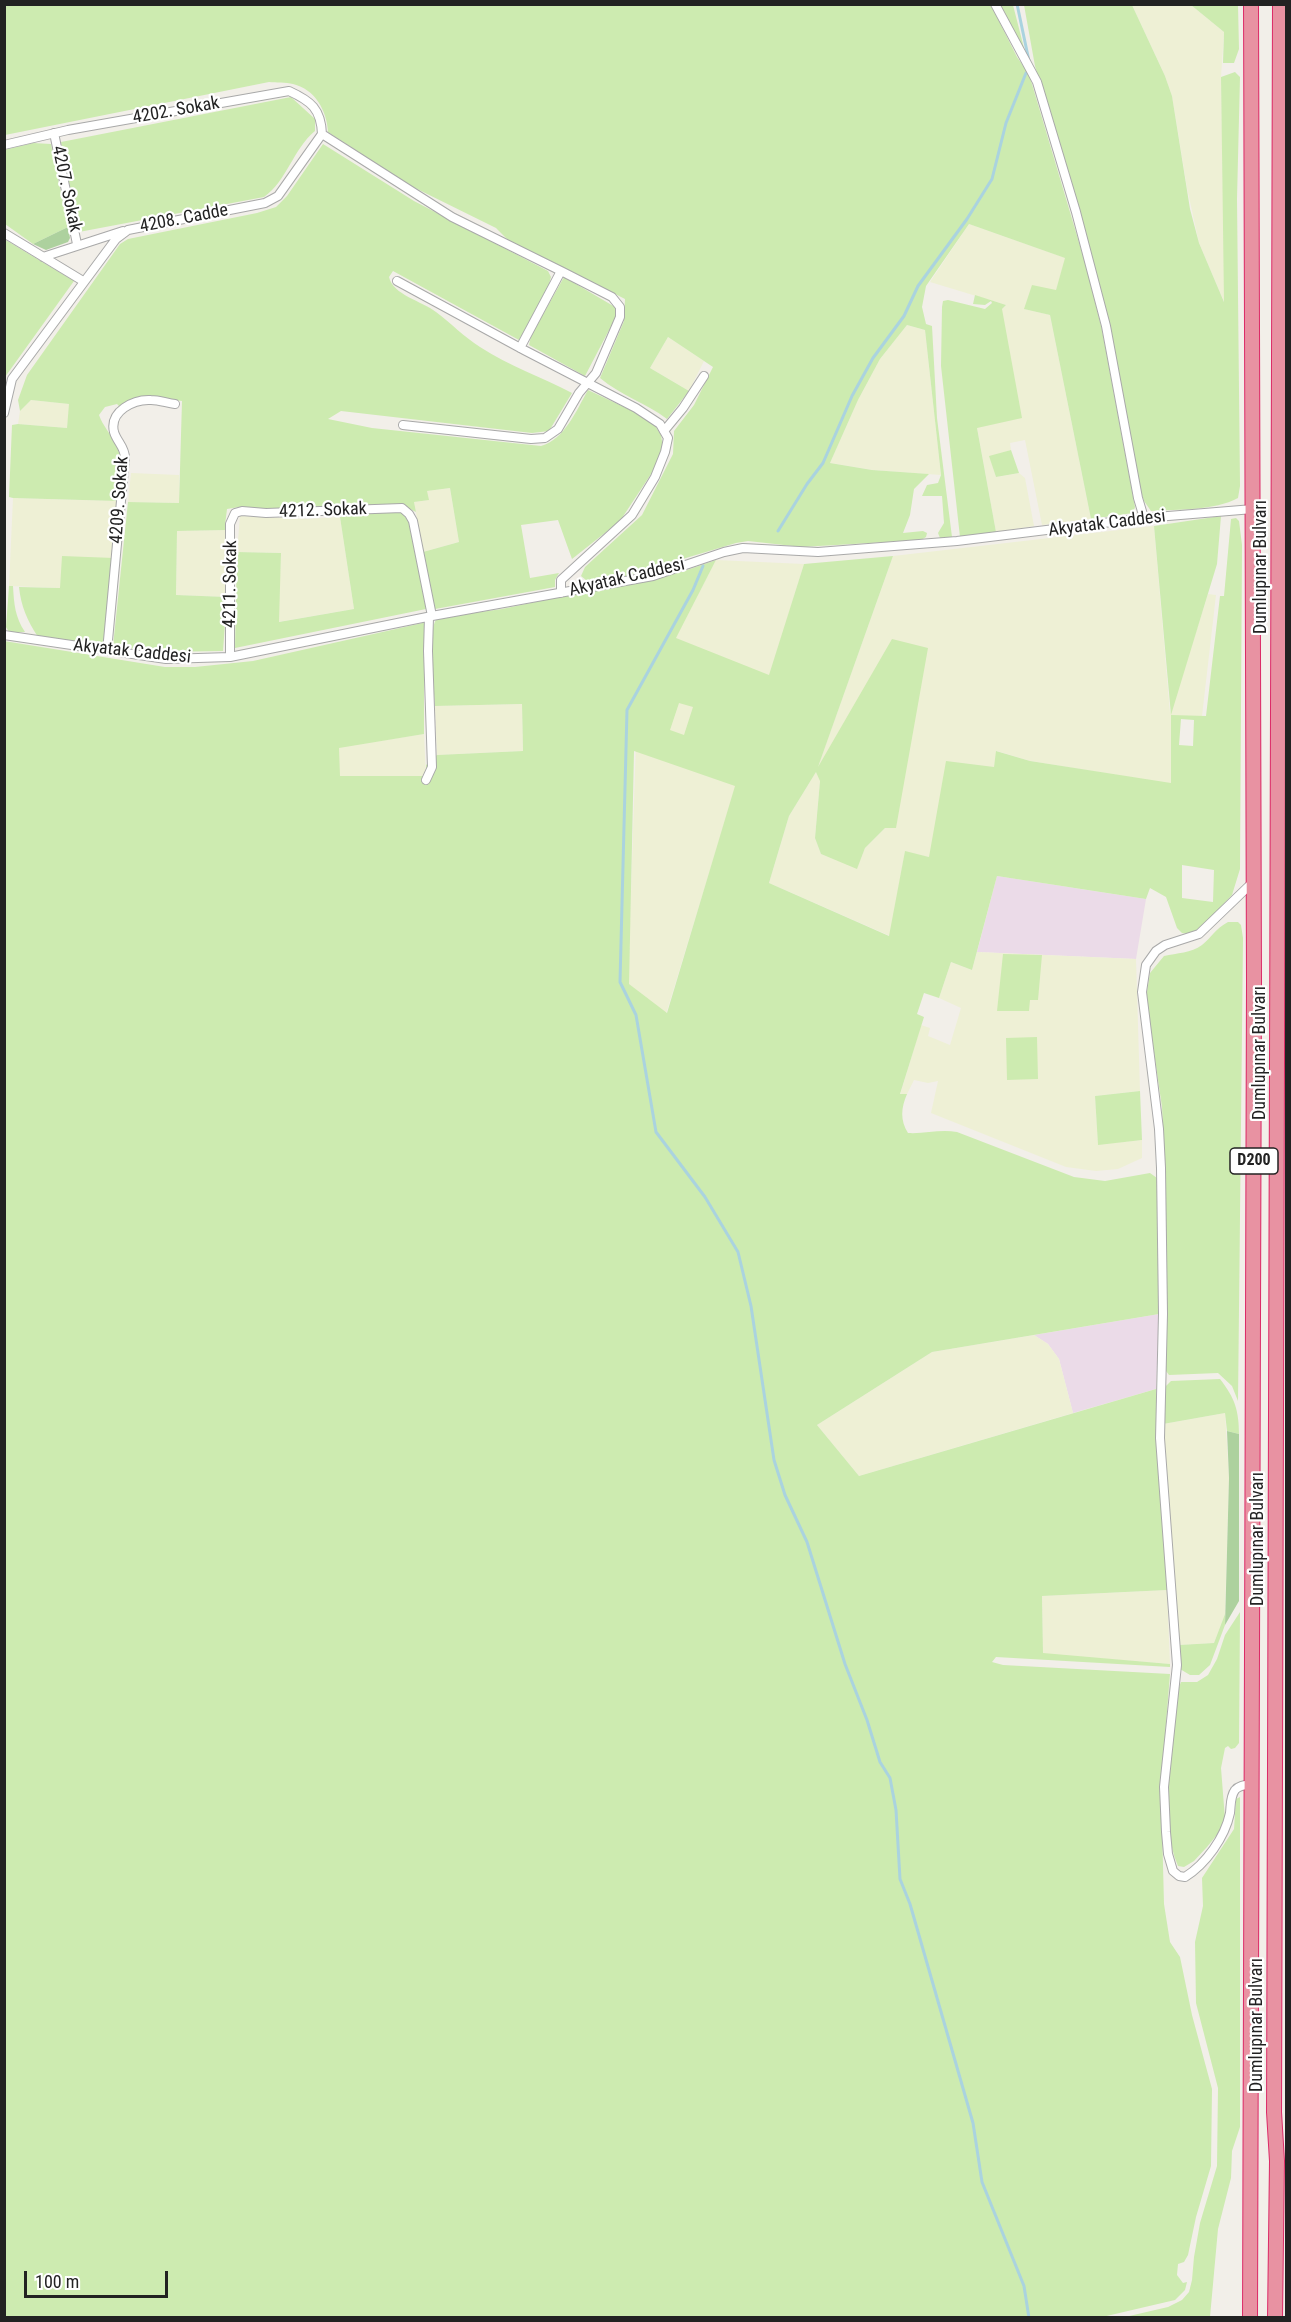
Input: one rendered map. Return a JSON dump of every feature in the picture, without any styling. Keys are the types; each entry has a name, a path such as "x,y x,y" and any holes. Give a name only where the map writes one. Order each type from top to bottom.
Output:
{"highway":[{"name":"Dumlupınar Bulvarı","path":"1250,2318 1254,882 1251,4"},
{"name":"Dumlupınar Bulvarı","path":"1275,2318 1283,506 1280,4"}],"street":[{"path":"995,4 1034,74 1079,222 1106,326 1138,498 1144,518"},
{"name":"4202. Sokak","path":"4,145 54,133 289,91 302,97 313,106 321,118 322,135"},
{"name":"4207. Sokak","path":"54,133 77,244"},
{"path":"322,135 452,217 612,297 620,307 620,317 596,373 579,393 558,429 544,438 531,439 403,425"},
{"name":"4208. Cadde","path":"4,413 7,389 12,379 116,239 128,230 273,200 322,135"},
{"path":"44,257 77,244 128,230"},
{"path":"4,233 83,281"},
{"path":"520,348 561,272"},
{"path":"397,281 636,408 660,424 668,438 655,477 632,515 561,580 561,593"},
{"path":"664,431 683,408 704,376"},
{"name":"4209. Sokak","path":"107,651 126,458 125,449 115,435 116,419 118,412 138,401 151,399 175,404"},
{"name":"4212. Sokak","path":"235,513 402,508 413,521 431,617"},
{"name":"Akyatak Caddesi","path":"4,634 166,659 230,657 653,576 724,552 743,548 818,552 967,540 1144,518 1253,509"},
{"name":"4211. Sokak","path":"230,657 230,524 235,513"},
{"path":"426,780 432,767 428,651 431,617"},
{"path":"1252,1784 1239,1787 1232,1795 1230,1812 1223,1834 1208,1856 1185,1877 1173,1871 1168,1854 1164,1787 1177,1665 1160,1438 1163,1282 1161,1168 1159,1129 1142,992 1146,965 1156,951 1165,945 1199,934 1254,882"}],"shaded area":[{"path":"997,876 1146,899 1136,959 977,952"},
{"path":"1159,1314 1156,1389 1073,1413 1059,1359 1048,1344 1034,1335"}],"green space":[{"path":"5,5 991,5 1017,57 1029,74 1086,266 1102,330 1135,507 1133,513 1091,519 1050,315 1024,309 1032,285 1056,290 1065,258 969,224 926,286 922,307 926,324 932,326 937,418 952,537 940,538 938,533 944,523 942,496 922,496 927,485 938,483 941,475 925,330 907,325 880,359 858,400 830,463 872,470 929,474 914,489 910,515 903,533 923,531 927,533 926,537 921,540 802,547 748,541 619,578 586,580 581,576 585,567 642,515 673,454 674,431 694,405 713,367 668,337 650,368 689,391 667,419 608,384 600,378 624,321 625,299 508,240 496,228 411,186 328,132 325,116 318,102 308,91 293,84 269,82 5,135"},
{"path":"997,5 1013,5 1025,52"},
{"path":"1024,5 1132,5 1172,96 1190,209 1199,243 1224,302 1221,77 1235,72 1240,77 1237,199 1240,486 1238,498 1229,502 1196,509 1151,511 1144,501 1135,473 1107,313 1035,66"},
{"path":"1132,5 1191,5 1224,32 1221,77 1225,304 1199,243 1187,188 1172,96"},
{"path":"1191,5 1238,5 1239,49 1234,63 1223,63 1224,32"},
{"path":"291,97 315,119 315,131 307,138 279,182 264,197 79,232 61,142"},
{"path":"33,143 51,144 68,227 33,244 5,224 4,150"},
{"path":"323,144 414,201 548,271 551,277 548,288 519,340 393,271 389,277 396,289 436,312 480,347 572,393 549,431 532,433 341,411 328,419 372,428 541,446 563,431 588,390 641,415 654,424 661,435 663,447 655,468 620,521 572,559 558,520 521,525 530,578 559,573 555,580 555,587 435,609 423,552 459,542 450,488 427,491 429,500 414,502 416,512 402,505 276,510 239,507 227,509 225,525 228,530 177,531 176,595 227,597 223,651 158,652 113,646 128,502 179,503 182,401 145,396 120,407 117,404 105,407 99,415 116,444 120,457 117,501 13,498 9,497 12,425 67,428 69,404 31,400 20,411 18,400 27,375 120,244 128,239 257,213 276,207 287,196"},
{"path":"969,224 1066,258 1056,290 1025,309 1050,315 1091,519 1042,525 1025,440 1010,443 1011,450 990,457 996,477 1019,473 1025,478 1034,526 996,532 977,428 1002,309 1006,305 930,282"},
{"path":"68,227 70,238 68,242 46,250 33,244"},
{"path":"4,239 74,281 5,377 4,377"},
{"path":"564,277 615,307 618,313 585,376 529,345 531,336"},
{"path":"975,295 1006,305 1002,309 1022,418 977,428 996,532 960,537 941,366 942,307 943,301 948,300 985,309 992,303 991,301 985,305 973,304"},
{"path":"907,325 925,330 941,475 872,470 830,463 858,400 880,359"},
{"path":"668,337 704,361 689,391 650,368"},
{"path":"31,400 70,404 67,428 18,424 20,411"},
{"path":"1011,450 1019,473 996,477 989,456"},
{"path":"131,473 179,475 179,503 128,502"},
{"path":"450,488 459,542 423,552 414,502 428,500 426,491"},
{"path":"13,498 117,501 114,558 60,588 9,586"},
{"path":"381,511 400,511 410,522 426,609 235,648 237,552 281,553 279,622 354,609 340,517"},
{"path":"240,516 307,519 340,517 354,609 278,622 281,553 237,552"},
{"path":"1221,516 1217,564 1171,715 1154,526"},
{"path":"1236,518 1239,521 1242,545 1240,869 1232,895 1198,931 1190,934 1182,933 1177,928 1166,897 1150,888 1146,899 997,876 972,970 951,962 939,998 924,993 917,1014 924,1017 900,1094 907,1094 902,1114 908,1133 957,1132 1074,1177 1105,1181 1150,1173 1157,1178 1159,1314 932,1352 817,1425 859,1476 1156,1389 1167,1590 1042,1596 1043,1653 1170,1664 1170,1667 996,1657 992,1662 1003,1665 1170,1674 1161,1786 1164,1904 1170,1942 1180,1957 1192,2015 1212,2089 1211,2166 1188,2255 1184,2262 1178,2264 1177,2275 1183,2283 1187,2282 1185,2290 1175,2300 1098,2318 5,2317 4,641 165,667 195,667 253,661 427,622 424,734 339,748 340,776 426,776 426,765 437,755 523,751 522,704 435,706 431,647 437,618 502,609 687,570 716,560 676,638 769,675 804,564 893,556 818,767 892,639 928,648 896,828 885,828 865,848 857,869 821,854 815,838 820,781 816,772 789,816 769,883 889,936 905,851 929,857 946,761 994,767 996,751 1030,761 1171,783 1171,715 1206,716 1220,596 1224,596 1231,519","holes":["679,703 693,707 684,735 670,730","1181,719 1194,720 1193,746 1179,745","634,751 735,786 667,1013 629,984","1182,865 1214,870 1213,902 1182,898"]},
{"path":"1154,526 1170,713 1208,594 1216,595 1202,716 1171,716 1172,784 1030,761 997,751 994,767 929,857 905,852 890,936 769,883 789,816 816,772 893,556","holes":["820,781 896,828 885,828 865,848 857,868 821,854 815,838"]},
{"path":"228,530 227,597 176,595 177,531"},
{"path":"62,556 114,558 105,648 38,637 28,619 19,587 60,588"},
{"path":"716,560 804,564 666,1014 628,984 637,712"},
{"path":"9,586 13,586 16,610 25,632 9,632 6,627"},
{"path":"522,704 523,751 437,755 435,706"},
{"path":"424,734 426,776 339,776 339,747"},
{"path":"1228,922 1238,922 1241,925 1243,938 1238,1401 1232,1386 1218,1373 1169,1375 1166,1371 1162,1107 1146,998 1150,973 1164,956 1198,948"},
{"path":"977,952 1136,959 1140,1091 1095,1096 1098,1144 1142,1140 1142,1158 1118,1169 1096,1171 1066,1167 931,1113 938,1081 928,1083 914,1080 907,1094 900,1095 921,1025 930,1028 928,1036 950,1045 961,1008 939,998 951,962 972,970"},
{"path":"1003,954 1042,955 1038,1000 1030,1000 1029,1011 997,1011"},
{"path":"1037,1037 1038,1079 1007,1080 1006,1038"},
{"path":"1140,1091 1142,1140 1098,1145 1095,1096"},
{"path":"1034,1335 1048,1344 1059,1359 1073,1413 859,1476 817,1425 932,1352"},
{"path":"1220,1379 1235,1405 1239,1434 1227,1431 1225,1413 1163,1424 1163,1389 1171,1381"},
{"path":"1225,1413 1229,1478 1225,1614 1214,1643 1179,1645 1163,1424"},
{"path":"1227,1431 1239,1434 1239,1601 1225,1625 1229,1478"},
{"path":"1167,1590 1170,1664 1043,1654 1042,1596"},
{"path":"1240,1612 1239,1743 1235,1748 1231,1749 1228,1746 1225,1748 1221,1768 1225,1819 1220,1831 1194,1861 1184,1867 1178,1866 1172,1847 1168,1804 1168,1780 1177,1692 1181,1682 1197,1682 1208,1675 1217,1659 1225,1635"},
{"path":"1225,1614 1225,1625 1210,1665 1199,1675 1190,1675 1180,1669 1179,1645 1214,1643"},
{"path":"1240,1797 1240,2127 1232,2151 1231,2178 1218,2229 1210,2317 1125,2317 1168,2307 1182,2300 1189,2292 1192,2280 1200,2223 1217,2166 1218,2088 1196,2003 1195,1942 1203,1906 1202,1878 1234,1829 1236,1799"}],"waterway":[{"path":"1017,4 1029,61"},
{"path":"778,531 823,463 852,396 873,358 904,316 918,286 967,219 992,179 1006,123 1026,73"},
{"path":"703,566 693,590 627,710 620,982 636,1015 656,1132 705,1197 738,1252 751,1306 774,1460 785,1495 807,1542 845,1664 867,1720 880,1762 890,1778 896,1810 900,1879 910,1904 973,2123 982,2182 1024,2286 1029,2318"}]}
